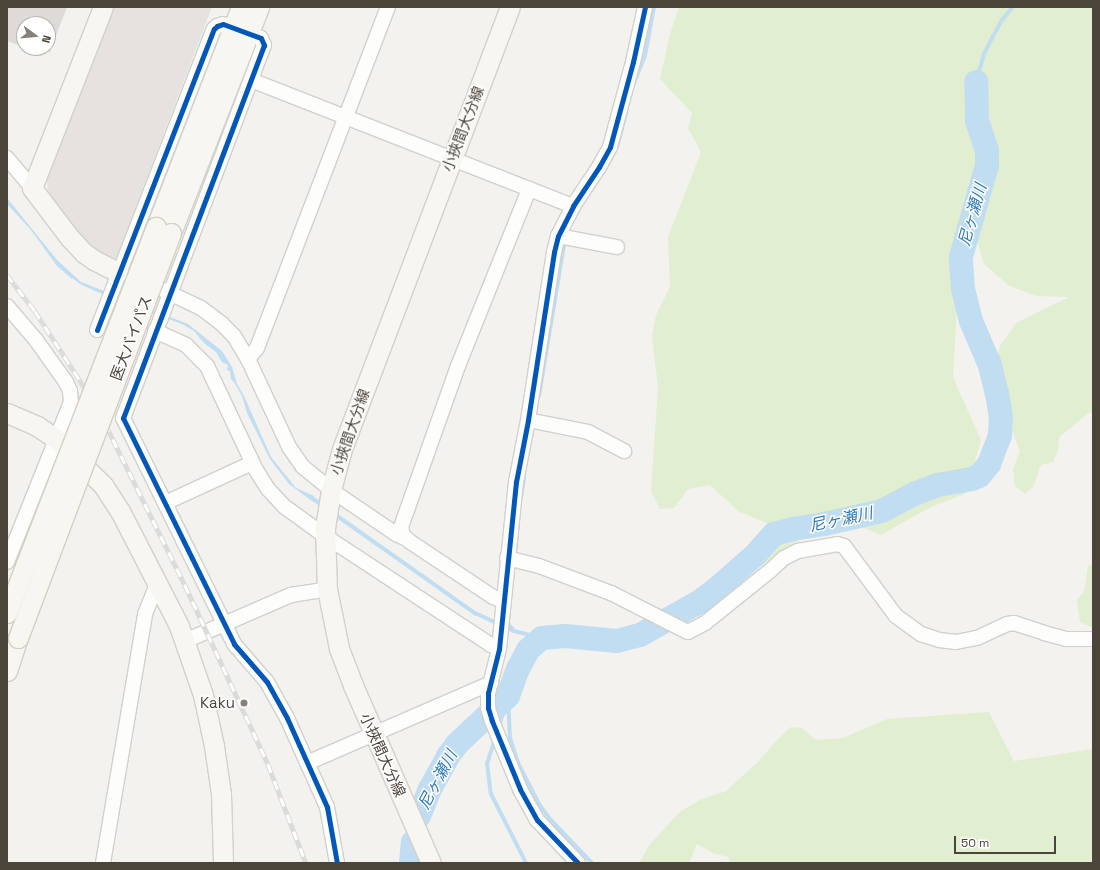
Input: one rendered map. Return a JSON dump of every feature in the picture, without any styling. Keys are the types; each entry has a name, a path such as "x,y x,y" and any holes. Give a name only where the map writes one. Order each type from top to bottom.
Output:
{"main road":[{"path":"103,7 32,188 81,250 94,260 118,272"},
{"name":"医大バイパス","path":"241,7 241,30"},
{"name":"医大バイパス","path":"7,613 163,230 241,30 259,7"},
{"name":"小挾間大分線","path":"431,863 339,648 327,589 325,536 329,502 342,449 510,7"},
{"name":"医大バイパス","path":"7,671 163,230"},
{"path":"7,413 37,426 56,439 95,475 109,493 185,641 202,695 214,746 221,794 223,863"}],"street":[{"path":"248,359 257,348 388,7"},
{"path":"578,863 537,820 520,789 488,708 488,693 500,642 516,482 528,420 558,236 573,206 599,168 610,147 633,62 645,7"},
{"path":"96,330 214,30 220,24 261,38 264,42 251,80 169,293 123,418 238,651 262,676 287,718 328,811 337,863"},
{"path":"251,80 573,206"},
{"path":"7,158 32,188"},
{"path":"405,538 401,527 404,517 458,366 529,189"},
{"path":"558,236 617,247"},
{"path":"118,272 201,308 222,324 240,344 293,455 310,474 329,502 405,538 493,597 503,601"},
{"path":"7,306 36,340 66,382 70,391 71,402 10,546 7,562"},
{"path":"155,331 186,345 208,366 252,463 276,498 325,536 491,645 500,642"},
{"path":"528,420 588,432 624,451"},
{"path":"165,503 252,463"},
{"path":"508,558 539,566 594,586 688,632 705,623 784,558 798,551 836,544 844,546 896,616 906,625 921,634 939,640 956,642 977,638 1008,624 1014,623 1044,633 1066,638 1093,640"},
{"path":"103,863 144,614 157,584"},
{"path":"185,641 291,595 327,589"},
{"path":"307,763 491,683"}],"green space":[{"path":"679,7 1093,7 1093,414 1090,412 1059,437 1058,451 1053,462 1041,465 1033,487 1025,494 1015,486 1013,469 1020,451 1004,410 994,370 1000,346 1016,323 1069,297 1036,296 1008,285 984,264 975,234 967,256 957,307 953,377 981,440 965,494 931,507 881,535 833,515 772,561 758,565 758,551 769,524 738,511 710,485 688,489 674,508 660,509 651,491 658,387 652,336 656,315 670,287 668,237 701,152 688,128 692,113 660,79 670,34"},
{"path":"1093,564 1093,628 1080,622 1077,600 1084,592 1088,566"},
{"path":"989,712 1014,761 1093,749 1093,863 731,863 728,857 713,853 697,844 690,861 686,863 639,863 650,844 681,811 702,799 726,791 758,762 777,740 791,727 802,728 816,740 843,738 887,719"}],"shaded area":[{"path":"113,7 212,7 116,259 90,249 73,229 48,193 47,181"}],"water":[{"path":"7,198 57,260 81,282 188,324 222,351 232,367 237,384 244,396 271,457 296,488 314,496 312,501 289,484 270,459 247,413 242,396 231,379 230,371 227,370 228,365 222,362 216,352 204,343 194,331 182,324 95,291 72,279 57,266 31,230 7,204"}],"building":[{"path":"7,7 67,7 56,36 56,16 16,16 16,44 7,41"}],"waterway":[{"path":"634,83 645,56 654,7"},
{"path":"976,82 984,54 1002,20 1013,7"},
{"name":"尼ヶ瀬川","path":"419,816 430,789 448,756 457,744 508,696 518,669 528,650 542,638 565,636 617,641 640,635 699,602 714,591 754,556 774,534 882,511 914,494 938,485 972,479 979,476 989,464 1000,435 1001,418 997,394 989,363 971,321 963,289 961,257 987,165 987,151 977,121 976,82"},
{"path":"617,147 626,113"},
{"path":"539,396 565,239"},
{"path":"521,497 524,478"},
{"path":"310,497 324,506"},
{"path":"333,513 475,613 514,631"},
{"path":"508,619 508,624 514,631 542,638"},
{"path":"508,696 510,738 518,763 539,804 549,818 592,863"},
{"path":"499,726 507,700"},
{"path":"495,739 487,763 491,794 526,863"},
{"name":"尼ヶ瀬川","path":"411,863 413,842"}],"railway":[{"path":"7,275 35,311 97,407 185,585 268,764 306,863"}],"cycle path":[{"path":"578,863 537,820 520,789 492,721 488,708 488,693 499,649 516,482 528,420 554,252 558,236 573,206 599,167 610,147 633,62 645,7"},
{"path":"97,330 214,29 223,24 261,38 264,45 123,418 234,644 267,682 287,718 327,807 337,863"}],"place":[{"name":"Kaku","path":"244,703"}]}
